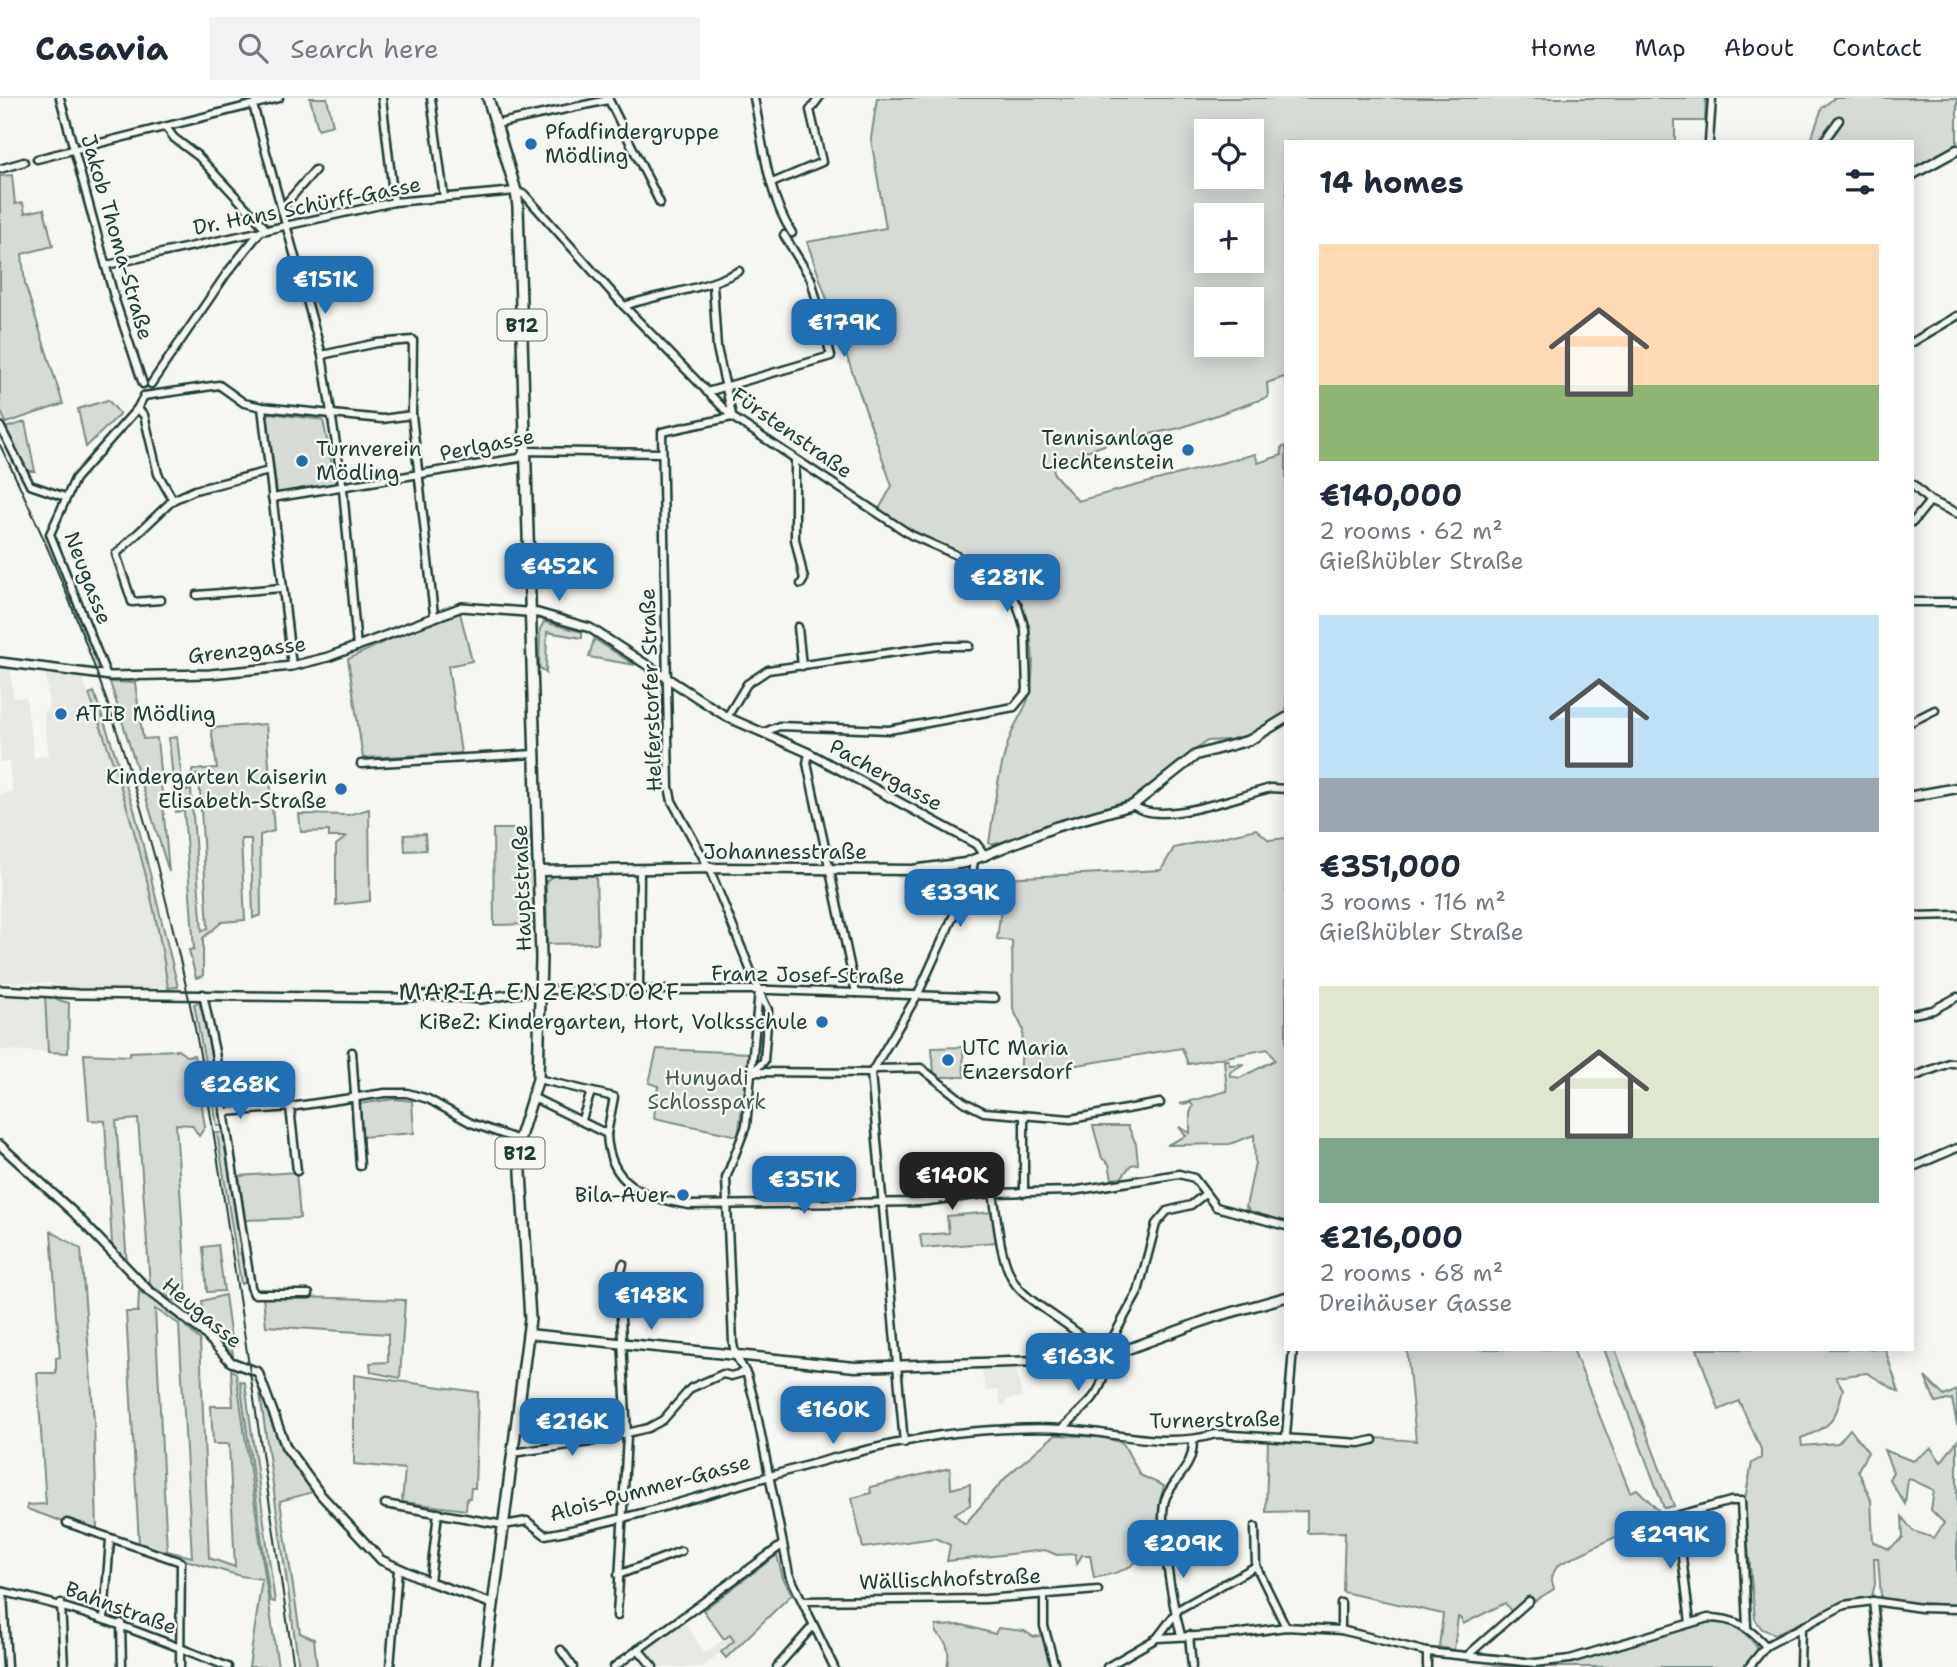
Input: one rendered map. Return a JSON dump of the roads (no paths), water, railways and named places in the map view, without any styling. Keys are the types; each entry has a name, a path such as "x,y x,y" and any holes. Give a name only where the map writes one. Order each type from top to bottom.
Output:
{"main road":[{"name":"B12","path":"488,98 516,191 531,612"},
{"path":"1914,173 1957,150"},
{"name":"Hauptstraße","path":"512,1452 528,1334 530,1281 519,1140 538,1079 538,990 541,957 531,612"},
{"name":"Johannesstraße","path":"540,871 709,868 929,869 974,860 1055,827 1133,805 1196,755 1250,740 1284,719"},
{"path":"1914,796 1957,788"},
{"path":"528,1334 855,1367 1101,1359 1215,1317 1284,1298"},
{"name":"B12","path":"485,1667 512,1452"}],"street":[{"name":"Jakob Thoma-Straße","path":"60,98 107,265 147,384"},
{"path":"37,159 75,152 278,98"},
{"path":"382,98 394,202"},
{"path":"431,98 444,197"},
{"path":"707,392 831,356 811,279 780,212 754,98"},
{"path":"772,183 822,162 810,110 819,98"},
{"path":"1709,140 1712,98"},
{"path":"496,124 608,99 660,203"},
{"path":"253,105 322,355 343,489 357,647"},
{"path":"1824,140 1839,120"},
{"path":"166,127 174,138 198,156 263,231 227,272 141,391 144,396 219,385 236,399 262,407 383,419 412,415"},
{"path":"0,169 24,162"},
{"path":"282,208 315,170"},
{"name":"Dr. Hans Schürff-Gasse","path":"107,265 394,202 516,191"},
{"name":"Fürstenstraße","path":"516,191 531,199 624,306 732,417 911,535 954,554 1004,588 1017,604 1025,629 1027,691 1014,707 890,730 779,726 765,732"},
{"path":"624,306 656,295 713,285 739,271"},
{"path":"660,453 662,432 732,417 717,348 713,285"},
{"path":"1914,341 1957,316"},
{"path":"322,355 412,339 415,344 412,415 434,615"},
{"path":"147,384 153,393"},
{"name":"Neugasse","path":"107,676 50,534 65,497 88,461 137,409 144,396"},
{"path":"262,407 292,666"},
{"path":"137,409 144,415 158,474 173,500"},
{"path":"0,426 30,485 65,497"},
{"name":"Perlgasse","path":"272,498 343,489 519,457 525,451 660,453"},
{"name":"Helferstorfer Straße","path":"660,453 670,797 709,868 759,991"},
{"path":"795,461 795,539 804,579 801,584"},
{"path":"161,600 132,602 116,554 173,500 195,490 269,471"},
{"path":"1914,486 1930,501 1957,513"},
{"path":"1914,521 1930,501"},
{"path":"197,595 281,588"},
{"path":"1914,602 1957,602"},
{"name":"Grenzgasse","path":"0,662 107,676 210,674 292,666 357,647 434,615 477,606 531,612 590,628 668,678"},
{"path":"797,627 802,666"},
{"path":"727,717 747,684 759,673 939,646 969,646"},
{"name":"Pachergasse","path":"668,678 727,717 808,752 976,844 985,856"},
{"path":"1914,720 1935,710"},
{"path":"808,752 809,774 856,993"},
{"path":"361,764 534,754"},
{"path":"1133,805 1149,813 1182,812 1259,791 1284,789"},
{"path":"904,1443 881,1201 873,1071 918,995 972,875 974,860"},
{"path":"639,990 640,869"},
{"path":"1914,916 1957,915"},
{"name":"Franz Josef-Straße","path":"0,990 400,998 433,995 473,1000 538,990 759,991 995,998"},
{"path":"759,991 745,1133 728,1170 726,1205 735,1354 745,1372 789,1574 834,1667"},
{"path":"203,995 225,1112 252,1290 254,1294 309,1294"},
{"path":"1914,1014 1933,1010 1957,997"},
{"path":"352,1052 360,1166"},
{"path":"1914,1077 1949,1063 1957,1063"},
{"path":"753,1072 921,1068 964,1102 984,1112 1024,1116 1071,1119 1160,1103"},
{"path":"538,1079 614,1097 607,1134 608,1154 632,1189 668,1202 726,1205 920,1202 993,1193 1072,1191 1179,1174 1194,1178 1216,1207 1284,1225"},
{"path":"582,1119 591,1091"},
{"path":"225,1112 290,1107 385,1093 418,1095 471,1123 519,1140"},
{"path":"534,1098 582,1119 607,1134"},
{"path":"290,1107 297,1171"},
{"path":"1024,1116 1024,1193"},
{"name":"Heugasse","path":"0,1145 74,1213 148,1290 203,1332 231,1362 258,1372 286,1447 353,1531 381,1560 430,1582 493,1604"},
{"path":"1914,1167 1957,1148"},
{"path":"993,1193 1005,1263 1014,1281 1028,1300 1090,1340 1101,1359 1103,1377 1094,1397 1062,1429"},
{"path":"1101,1359 1138,1292 1156,1224 1167,1211 1191,1205 1205,1194"},
{"path":"617,1616 620,1518 627,1436 619,1280 623,1264"},
{"path":"1286,1436 1293,1351"},
{"path":"512,1452 627,1436 663,1420 691,1388 723,1374 731,1376 745,1372"},
{"name":"Turnerstraße","path":"769,1475 944,1434 1062,1429 1145,1439 1193,1440 1216,1434 1286,1436 1360,1443 1373,1440"},
{"path":"1192,1667 1185,1635 1176,1617 1171,1596 1164,1504 1193,1456 1193,1440"},
{"name":"Alois-Pummer-Gasse","path":"504,1525 527,1521 545,1535 620,1518 769,1475"},
{"path":"1690,1623 1674,1517 1741,1502 1747,1626"},
{"path":"385,1504 504,1525"},
{"path":"430,1582 438,1513"},
{"path":"67,1523 110,1540 181,1562 180,1667"},
{"path":"1255,1527 1256,1566 1286,1627"},
{"path":"104,1618 110,1540"},
{"path":"614,1667 782,1545"},
{"path":"618,1575 681,1551"},
{"path":"1107,1667 1157,1638 1176,1617 1179,1609 1256,1566"},
{"path":"390,1667 398,1569"},
{"name":"Wällischhofstraße","path":"803,1601 986,1599 1098,1590"},
{"path":"1,1591 6,1667"},
{"name":"Bahnstraße","path":"1,1591 61,1603 121,1623 228,1667"},
{"path":"1044,1594 1044,1626 1055,1667"},
{"path":"1468,1655 1529,1601"},
{"path":"1873,1601 1880,1667"},
{"path":"1749,1667 1766,1646 1844,1605 1873,1601 1921,1608 1957,1609"},
{"path":"61,1603 64,1667"},
{"path":"1341,1603 1341,1630"},
{"path":"1157,1638 1235,1634 1286,1627 1341,1630 1427,1653 1468,1655 1509,1662 1570,1659 1690,1623 1723,1618 1747,1626 1766,1646"},
{"path":"121,1623 122,1667"},
{"path":"777,1667 813,1626"},
{"path":"1800,1667 1801,1629"},
{"path":"638,1649 653,1667"},
{"path":"561,1650 573,1667"},
{"path":"1427,1653 1427,1667"}],"railway":[{"path":"0,445 58,573 108,705 168,908 192,1013 212,1121 294,1667"}],"place":[{"name":"Pfadfindergruppe Mödling","path":"531,144"},
{"name":"Tennisanlage Liechtenstein","path":"1188,450"},
{"name":"Turnverein Mödling","path":"302,461"},
{"name":"ATIB Mödling","path":"61,714"},
{"name":"Kindergarten Kaiserin Elisabeth-Straße","path":"341,789"},
{"name":"KiBeZ: Kindergarten, Hort, Volksschule","path":"822,1022"},
{"name":"UTC Maria Enzersdorf","path":"948,1060"},
{"name":"Bila-Auer","path":"683,1195"}],"district":[{"name":"MARIA ENZERSDORF","path":"540,992"}],"park label":[{"name":"Hunyadi Schlosspark","path":"707,1090"}]}
